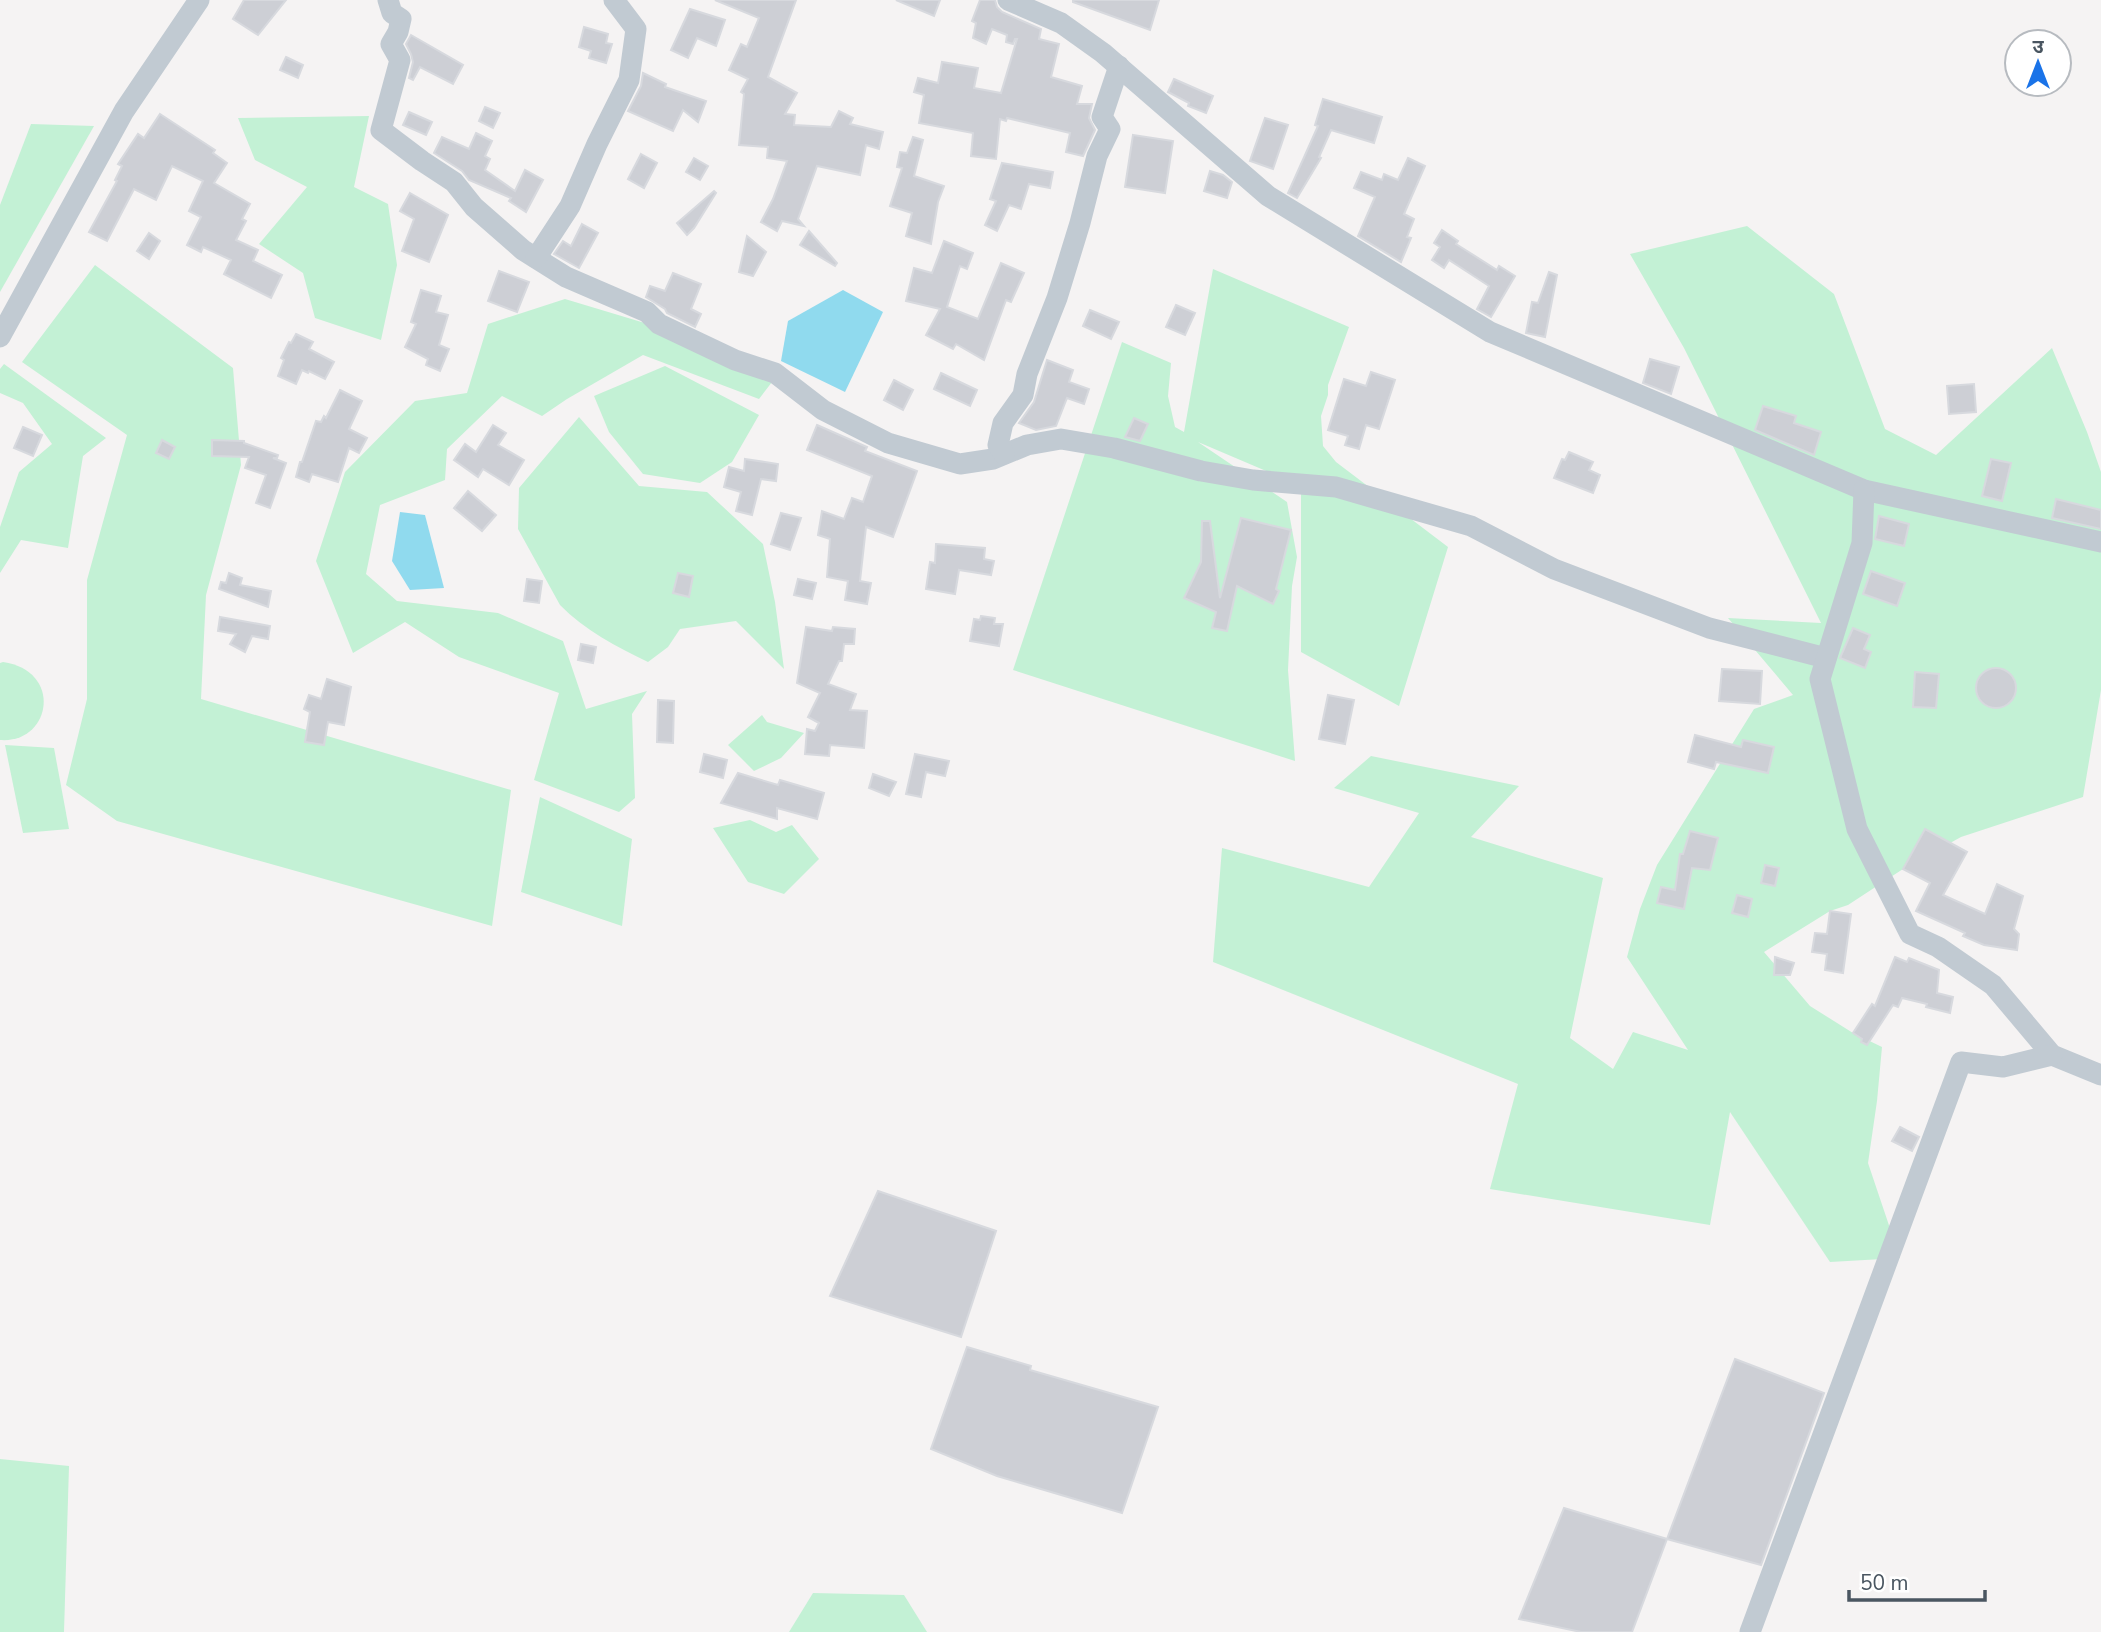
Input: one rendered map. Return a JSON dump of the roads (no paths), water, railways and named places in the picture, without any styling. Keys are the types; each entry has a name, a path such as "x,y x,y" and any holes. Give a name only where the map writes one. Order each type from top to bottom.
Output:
{"street":[{"path":"0,337 124,111 199,0"},
{"path":"388,0 392,13 401,19 391,44 400,60 381,131 454,182 474,207 523,250 566,277 648,312 659,324 734,360 775,373 823,410 888,443 960,464 993,459 1027,445 1061,439 1114,448 1201,471 1253,480 1336,487 1471,526 1554,569 1709,628 1826,658"},
{"path":"536,258 570,206 629,80 636,29 614,0"},
{"path":"1008,0 1061,23 1103,52 1268,196 1490,332 1864,489 2101,542"},
{"path":"1004,454 999,445 1003,423 1023,395 1027,374 1057,298 1097,156 1110,129 1102,117 1119,66"},
{"path":"1864,489 1862,543 1820,679 1857,829 1910,934 1937,947 1993,985 2052,1055 2101,1074"},
{"path":"1750,1632 1961,1062 2003,1067 2052,1055"}],"water":[{"path":"843,290 883,312 845,392 781,361 788,321"},
{"path":"400,512 425,515 444,588 410,590 392,561"}]}
